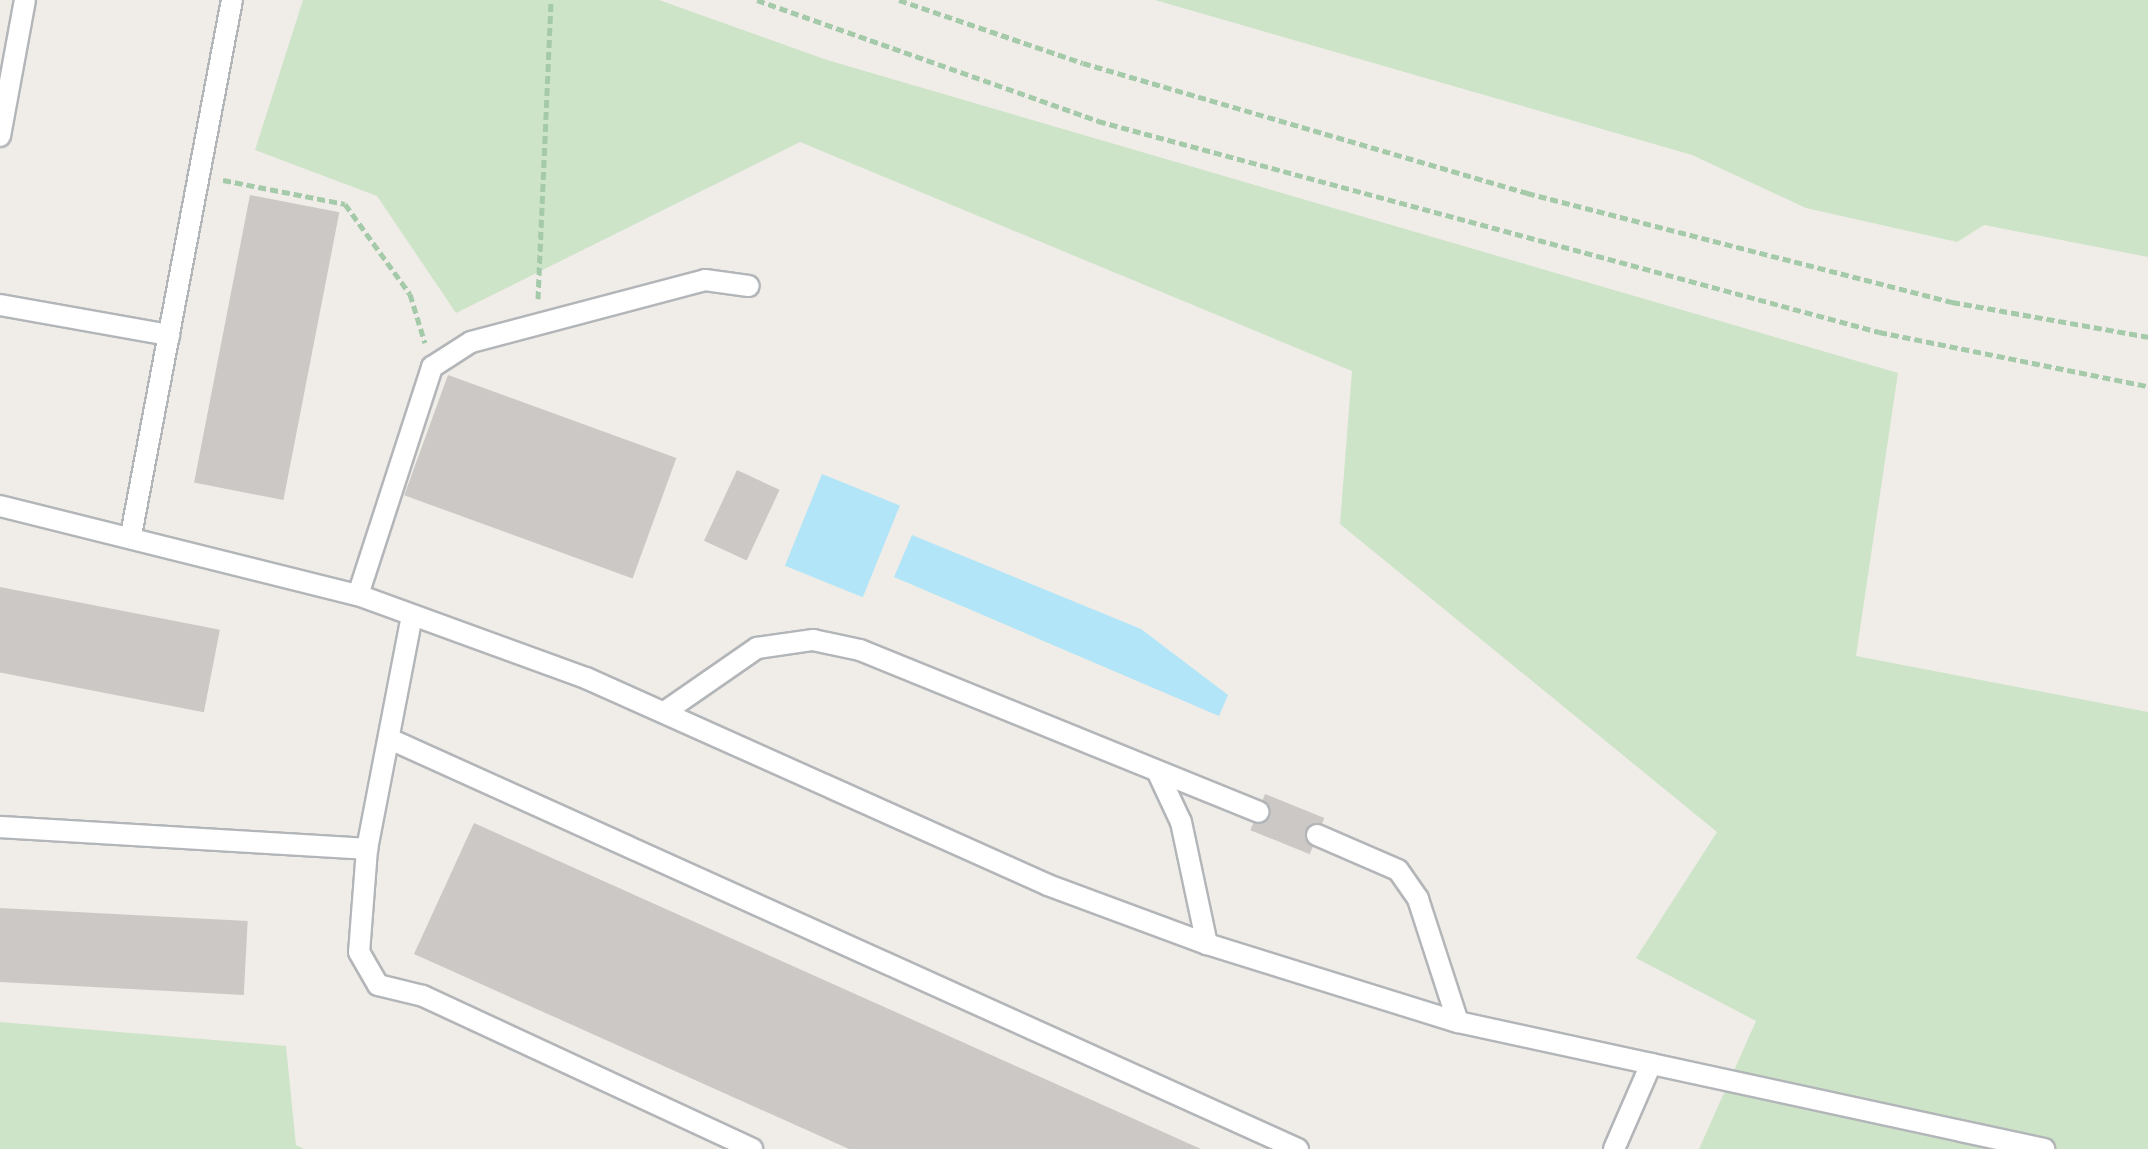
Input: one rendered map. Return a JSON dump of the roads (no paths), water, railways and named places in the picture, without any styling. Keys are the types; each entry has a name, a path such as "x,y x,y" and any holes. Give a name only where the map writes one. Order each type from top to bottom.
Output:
{"lane":[{"path":"0,136 25,0"},
{"path":"131,535 232,0"},
{"path":"358,595 432,367 471,342 705,280 749,286"},
{"path":"0,305 169,335"},
{"path":"0,506 131,535 358,595 666,711 1048,885 1207,944 1458,1022 2044,1149"},
{"path":"412,615 392,740 367,849 359,952 378,985 423,996 752,1149"},
{"path":"666,711 757,648 813,640 860,650 1258,812"},
{"path":"392,740 1298,1149"},
{"path":"1158,773 1181,822 1207,944"},
{"path":"0,827 367,849"},
{"path":"1317,835 1398,870 1418,899 1458,1022"},
{"path":"1614,1149 1651,1064"}],"water":[{"path":"822,474 900,505 863,597 785,566"},
{"path":"912,535 1141,629 1228,695 1219,716 894,577"}]}
